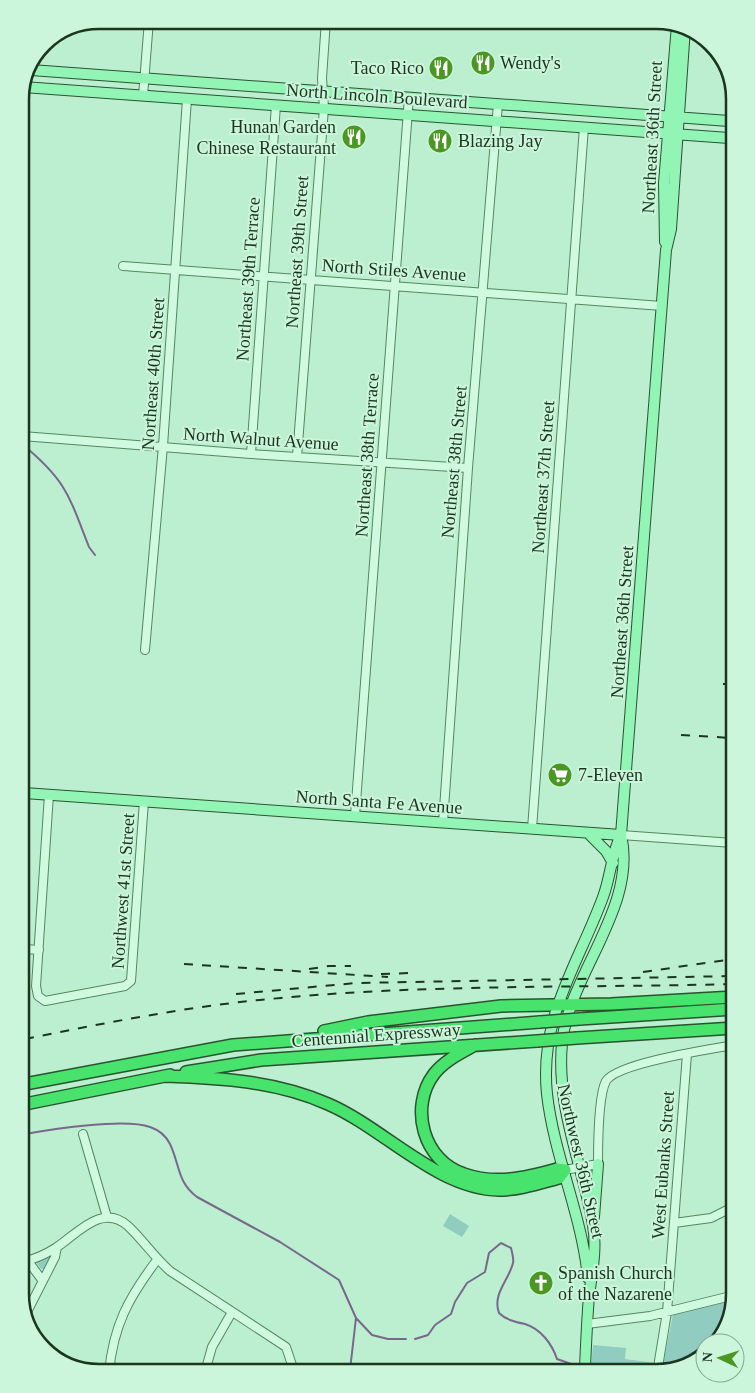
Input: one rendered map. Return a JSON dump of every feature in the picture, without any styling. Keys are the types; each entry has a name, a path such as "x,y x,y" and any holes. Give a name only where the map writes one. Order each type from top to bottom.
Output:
{"highway":[{"path":"268,1041 368,1022 501,1006 726,997"},
{"name":"Centennial Expressway","path":"29,1083 186,1052 268,1041 726,1010"},
{"name":"Centennial Expressway","path":"29,1103 165,1076 261,1060 726,1029"},
{"path":"165,1076 225,1078 254,1082 314,1098 354,1117 450,1178 473,1187 514,1188 559,1178 565,1170 557,1169 509,1180 484,1179 462,1174 436,1155 427,1139 422,1124 421,1109 425,1091 439,1068 475,1045"}],"main road":[{"name":"Northeast 36th Street","path":"675,116 677,32"},
{"name":"Northeast 36th Street","path":"573,1004 618,895 625,850 621,835 666,250 664,194 684,35"},
{"name":"North Lincoln Boulevard","path":"35,70 726,120"},
{"path":"55,90 56,72"},
{"path":"230,102 232,84"},
{"name":"North Lincoln Boulevard","path":"30,88 726,138"},
{"name":"North Santa Fe Avenue","path":"29,793 621,835"},
{"path":"588,833 606,851 613,864"},
{"name":"Northwest 36th Street","path":"589,1297 583,1241 549,1106 546,1083 547,1047 557,1004 604,895 613,864 614,849 621,835"},
{"name":"Northwest 36th Street","path":"573,1004 562,1043 560,1081 563,1102 593,1226 595,1256 589,1297 585,1364"},
{"path":"593,1226 598,1164"}],"street":[{"path":"143,96 148,29"},
{"name":"Northeast 39th Street","path":"297,457 324,108 321,91 325,29"},
{"name":"Northeast 38th Terrace","path":"355,816 409,97"},
{"name":"Northeast 40th Street","path":"145,650 163,446 187,99"},
{"name":"Northeast 38th Street","path":"443,822 468,468 498,104"},
{"name":"Northeast 39th Terrace","path":"251,454 262,276 276,105"},
{"name":"Northeast 37th Street","path":"532,829 584,127"},
{"name":"North Stiles Avenue","path":"124,266 484,291 571,300 662,306"},
{"name":"North Walnut Avenue","path":"29,436 251,454 468,468"},
{"path":"29,949 39,950 49,795"},
{"name":"Northwest 41st Street","path":"39,950 36,991 39,998 45,1001 125,986 130,982 144,801"},
{"name":"North Santa Fe Avenue","path":"621,835 726,842"},
{"path":"687,1054 726,1047"},
{"name":"Northwest 36th Street","path":"598,1164 602,1092 610,1076 628,1068 687,1054"},
{"name":"West Eubanks Street","path":"659,1364 667,1312 687,1054"},
{"path":"83,1134 107,1217"},
{"path":"565,1170 578,1166 598,1164"},
{"path":"674,1224 711,1218 726,1210"},
{"path":"29,1260 57,1247 93,1220 107,1217 126,1225 157,1260 286,1347 292,1364"},
{"path":"30,1306 55,1257 57,1247"},
{"path":"110,1364 111,1349 118,1324 136,1288 157,1260"},
{"path":"29,1264 42,1280"},
{"path":"588,1324 619,1322 726,1297"},
{"path":"207,1364 212,1347 232,1312"}],"shaded area":[{"path":"450,1214 469,1226 462,1237 443,1226"},
{"path":"50,1256 45,1269 41,1269 36,1262"},
{"path":"726,1301 724,1313 714,1333 695,1333 695,1352 683,1359 663,1363 673,1314"},
{"path":"593,1345 626,1348 625,1359 661,1364 591,1364"}],"waterway":[{"path":"29,450 49,469 65,490 89,547 95,555"},
{"path":"29,1133 107,1124 139,1125 156,1130 168,1141 182,1179 197,1197 280,1242 339,1280 356,1318 372,1335 388,1339 406,1339"},
{"path":"415,1339 428,1335 435,1325 451,1314 455,1302 467,1283 485,1272 489,1253 501,1243 511,1248 513,1261 499,1293 497,1306 499,1313 508,1319 536,1329 549,1343 557,1359 571,1364"},
{"path":"351,1364 356,1318"}],"railway":[{"path":"681,735 726,738"},
{"path":"643,972 726,960"},
{"path":"184,964 388,977"},
{"path":"309,969 329,966 351,966"},
{"path":"381,974 411,973"},
{"path":"236,994 356,983 726,976"},
{"path":"29,1038 121,1020 185,1010 249,1001 337,994 450,988 726,984"}],"place":[{"name":"Wendy's","path":"483,63"},
{"name":"Taco Rico","path":"441,68"},
{"name":"Hunan Garden Chinese Restaurant","path":"354,137"},
{"name":"Blazing Jay","path":"440,141"},
{"name":"7-Eleven","path":"560,775"},
{"name":"Spanish Church of the Nazarene","path":"541,1283"}]}
